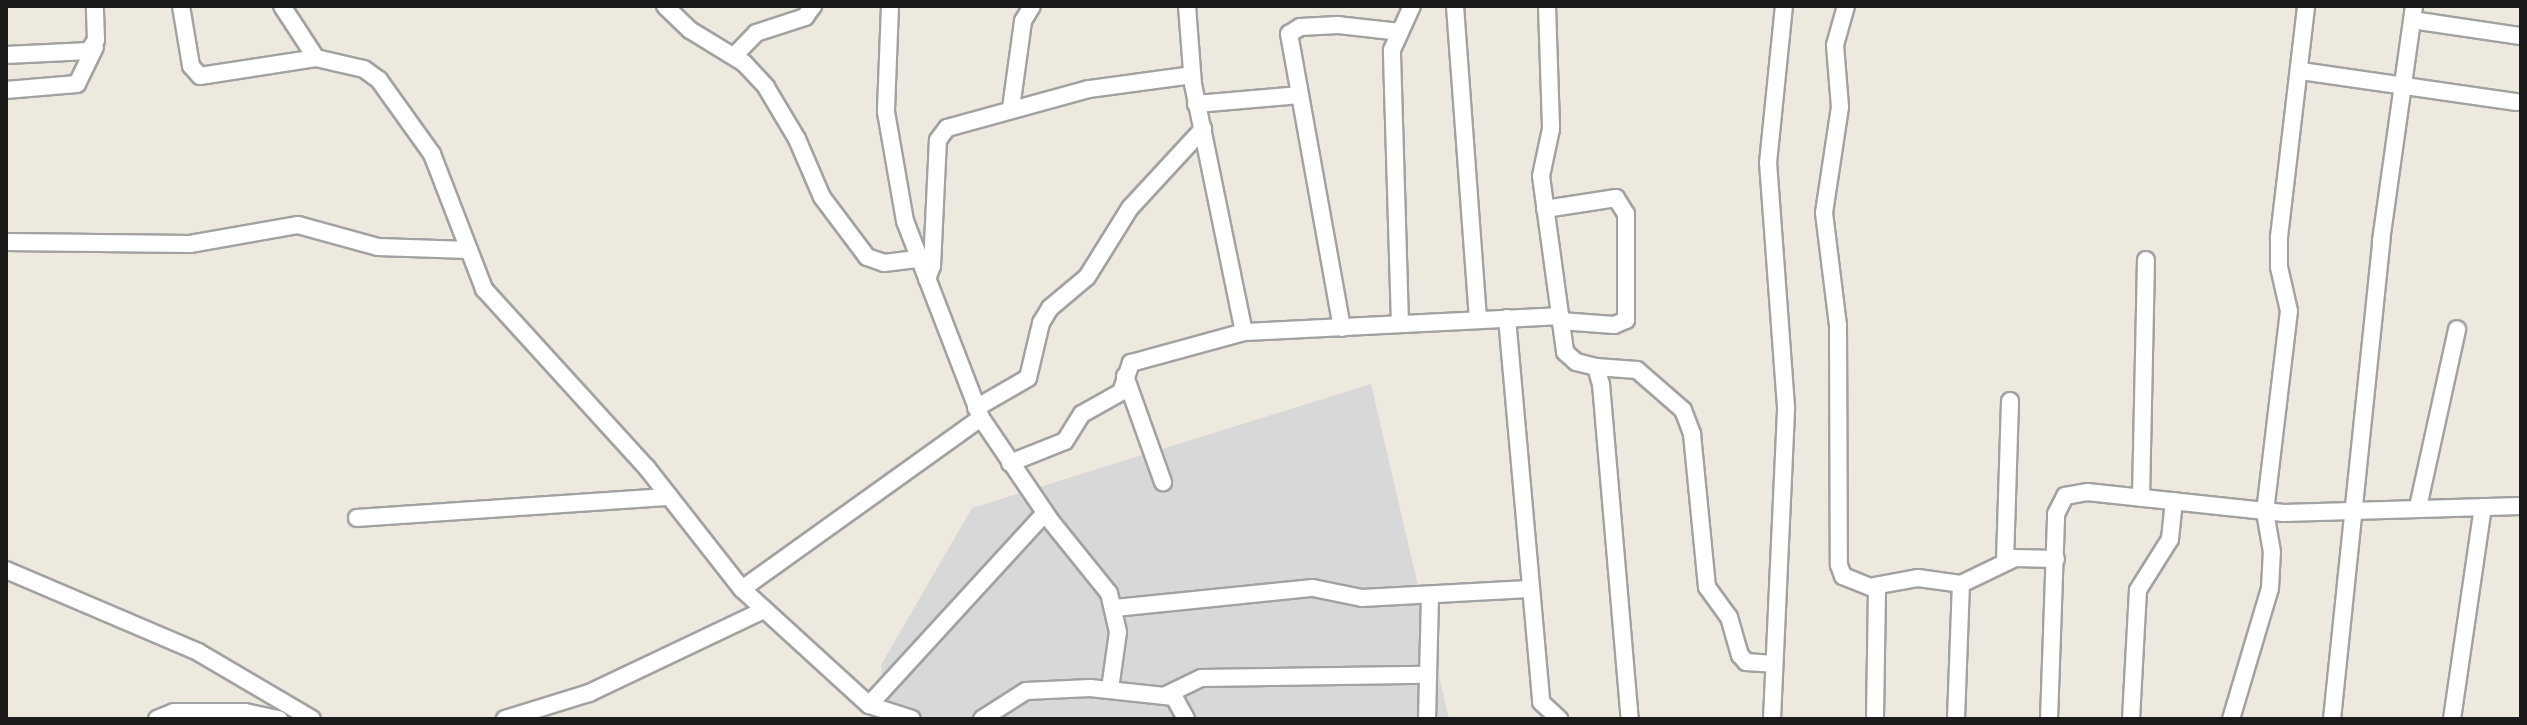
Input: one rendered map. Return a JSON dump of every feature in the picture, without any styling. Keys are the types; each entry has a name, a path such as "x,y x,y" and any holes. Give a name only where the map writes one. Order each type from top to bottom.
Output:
{"street":[{"path":"6,90 77,84 95,47 95,6"},
{"path":"181,6 191,66 200,76 316,58 364,69 379,80 432,154 491,300 583,394 742,589 875,711 912,719"},
{"path":"282,6 316,58"},
{"path":"665,6 690,30 734,56 766,87 829,209 867,257 884,263 919,259"},
{"path":"734,56 756,33 805,17 813,6"},
{"path":"890,6 888,135 905,221 979,413 1010,463 1115,608 1117,651 1110,689"},
{"path":"1011,108 1023,21 1032,6"},
{"path":"1187,6 1196,104 1244,332"},
{"path":"1400,324 1392,50 1412,6"},
{"path":"1455,6 1478,319"},
{"path":"1547,6 1551,129 1541,176 1568,358 1596,367 1637,370 1683,410 1692,434 1707,587 1729,617 1740,655 1746,662 1773,664"},
{"path":"1772,719 1773,664 1781,599 1780,496 1786,407 1768,163 1784,6"},
{"path":"1846,6 1835,45 1840,107 1824,213 1838,325 1839,565 1843,576 1874,586 1918,578 1961,584 2005,561 2056,559"},
{"path":"2231,719 2270,588 2272,552 2265,512 2289,311 2279,267 2279,237 2301,71 2306,6"},
{"path":"2332,719 2402,87 2413,13 2521,36"},
{"path":"1342,328 1289,41 1293,29 1363,25 1399,32"},
{"path":"6,55 95,47"},
{"path":"2301,71 2517,102"},
{"path":"927,279 932,266 938,140 957,123 1089,89 1192,75"},
{"path":"1196,104 1298,95"},
{"path":"742,589 1028,378 1041,323 1050,308 1087,277 1130,208 1203,129"},
{"path":"1010,463 1060,445 1082,414 1121,392 1124,375 1140,359 1244,332 1507,318 1560,318 1614,325 1626,320 1626,214 1616,198 1545,209"},
{"path":"6,242 190,244 298,225 397,250 469,250"},
{"path":"2141,498 2146,260"},
{"path":"1507,318 1541,702 1559,719"},
{"path":"2418,507 2457,329"},
{"path":"1596,367 1621,571 1630,719"},
{"path":"1124,375 1163,482"},
{"path":"2005,561 2010,401"},
{"path":"2049,719 2056,514 2065,496 2087,492 2265,512 2483,507 2520,502"},
{"path":"357,518 669,497"},
{"path":"2131,719 2138,590 2170,539 2174,501"},
{"path":"2452,719 2483,507"},
{"path":"875,711 1045,513"},
{"path":"6,570 198,652 312,719"},
{"path":"1956,719 1961,584"},
{"path":"1874,586 1879,608 1875,719"},
{"path":"1115,608 1313,588 1348,597 1529,589"},
{"path":"1427,719 1430,595"},
{"path":"505,719 589,693 764,610"},
{"path":"1164,696 1201,678 1426,675"},
{"path":"982,719 1026,691 1110,689 1164,696 1183,705 1186,719"},
{"path":"157,719 174,712 217,712 279,719"}],"shaded area":[{"path":"1371,384 1449,719 886,719 881,665 972,508"}]}
